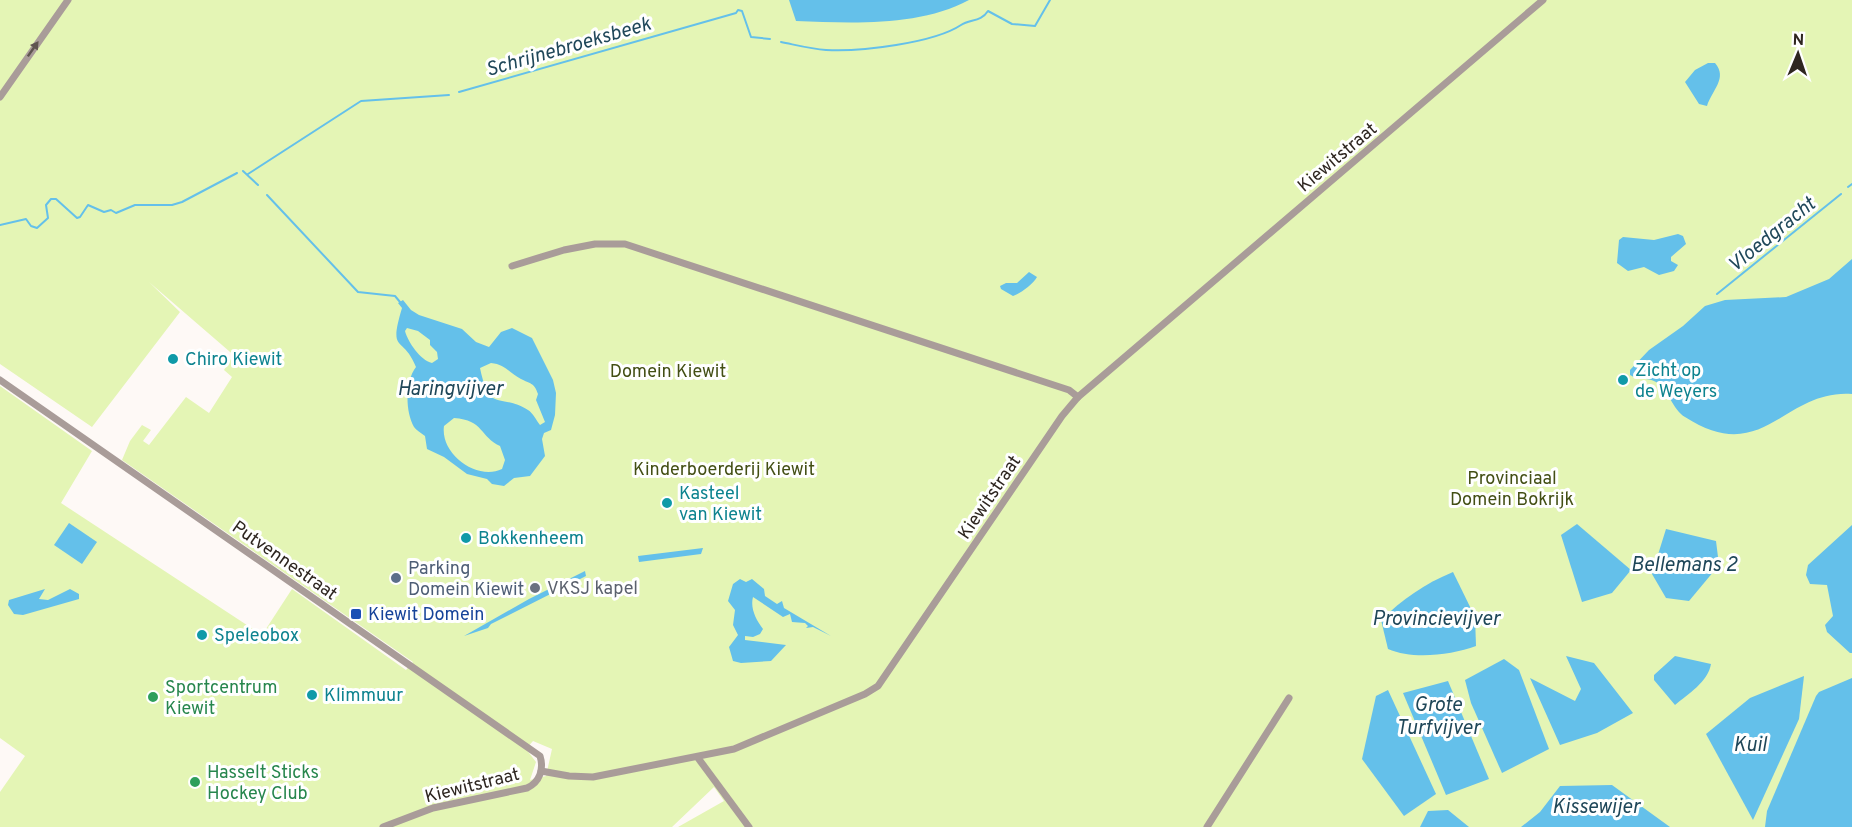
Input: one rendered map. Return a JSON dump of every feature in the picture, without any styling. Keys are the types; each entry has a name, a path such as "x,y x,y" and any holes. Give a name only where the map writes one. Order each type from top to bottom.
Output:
{"street":[{"path":"0,97 68,0"},
{"name":"Kiewitstraat","path":"383,827 433,808 527,788 538,780 541,771 593,777 698,758 755,741 865,694 878,686 1062,416 1078,396 1543,0"},
{"path":"512,267 564,250 595,244 625,244 1035,378 1069,390 1078,396"},
{"name":"Putvennestraat","path":"0,380 535,751 542,763 541,771"},
{"path":"1207,827 1289,698"},
{"path":"698,758 749,827"}],"green space":[{"path":"0,0 1852,0 1852,827 678,827 724,801 714,787 672,827 0,827 0,792 25,756 0,738 0,386 92,451 61,503 262,635 292,589 406,670 413,662 122,460 130,441 142,425 151,430 143,441 149,445 186,397 209,413 232,377 224,370 233,356 244,364 149,282 180,312 92,427 0,364","holes":["533,741 552,749 546,776 530,780 536,762 526,749"]}],"water":[{"path":"789,0 969,0 949,9 907,19 839,22 796,21"},
{"path":"1708,63 1715,63 1719,68 1720,79 1707,106 1699,104 1685,82 1695,70"},
{"path":"1678,234 1683,236 1686,244 1671,257 1671,261 1678,265 1674,271 1659,275 1644,267 1628,271 1617,263 1619,240 1623,237 1654,240"},
{"path":"1852,259 1852,394 1828,396 1808,403 1754,431 1735,434 1712,430 1685,417 1660,385 1630,375 1630,370 1649,350 1683,326 1705,306 1725,300 1786,297 1829,279"},
{"path":"1029,272 1037,277 1019,293 1013,296 1001,289 1000,286 1006,283 1017,283"},
{"name":"Haringvijver","path":"403,300 411,310 419,315 462,329 476,342 489,347 501,332 512,328 532,338 553,380 556,393 555,415 551,430 544,433 542,439 545,456 530,476 514,478 504,486 492,484 487,479 467,474 444,457 427,449 425,436 414,427 409,413 408,388 416,367 397,339 396,332 402,308 398,303","holes":["407,328 418,331 430,340 430,345 437,352 438,359 432,363 419,354 405,331","491,363 496,364 533,385 538,394 536,400 545,422 540,425 528,410 492,397 484,383 480,368","454,418 464,419 476,425 500,446 505,460 502,469 492,472 482,471 462,463 448,446 444,436 444,426"]},
{"path":"69,523 97,542 82,564 54,545"},
{"path":"1577,524 1631,570 1612,593 1582,602 1561,535"},
{"path":"1852,525 1852,653 1850,653 1827,632 1825,625 1833,616 1827,585 1810,584 1806,575 1808,565"},
{"name":"Bellemans 2","path":"1666,529 1716,541 1719,565 1689,601 1666,598 1652,574"},
{"path":"703,548 701,554 639,562 638,556"},
{"path":"585,571 586,576 491,624 488,628 464,636 529,599"},
{"name":"Provincievijver","path":"1453,572 1475,617 1476,646 1432,655 1409,654 1388,649 1381,620 1414,593"},
{"path":"740,579 746,582 752,579 764,589 765,596 777,604 782,601 784,608 831,636 813,627 806,628 808,626 805,623 792,622 790,614 783,617 753,597 754,614 763,629 760,634 753,637 745,636 745,640 786,645 771,661 741,663 733,661 729,647 738,635 733,625 735,610 728,601 733,584"},
{"path":"45,589 39,599 48,600 70,589 79,594 79,599 23,615 14,614 8,605 9,600"},
{"path":"1566,656 1594,663 1633,713 1597,733 1560,745 1530,678 1575,701 1581,689"},
{"path":"1675,656 1711,664 1702,682 1675,705 1654,680 1654,675"},
{"path":"1504,659 1519,670 1549,749 1502,773 1471,703 1465,680"},
{"name":"Kuil","path":"1804,676 1799,719 1753,820 1706,734 1750,698"},
{"path":"1852,678 1852,827 1765,827 1767,811 1816,696 1819,692"},
{"name":"Grote Turfvijver","path":"1448,681 1489,779 1446,795 1403,693"},
{"path":"1388,690 1436,794 1404,816 1362,759 1376,696"},
{"name":"Kissewijer","path":"1612,785 1670,827 1521,827 1540,812 1560,786"},
{"path":"1448,810 1469,827 1420,827 1428,811"}],"waterway":[{"name":"Schrijnebroeksbeek","path":"781,42 826,50 896,45 933,37 979,19 988,11 1012,24 1035,26 1050,0"},
{"name":"Schrijnebroeksbeek","path":"459,92 736,13 738,10 742,11 751,37 770,39"},
{"name":"Schrijnebroeksbeek","path":"248,174 361,101 449,95"},
{"path":"243,171 258,185"},
{"name":"Schrijnebroeksbeek","path":"0,225 26,219 31,226 37,228 48,218 46,205 51,199 56,199 77,218 88,205 104,212 111,210 116,213 135,205 172,205 237,173"},
{"name":"Vloedgracht","path":"1848,187 1852,184"},
{"name":"Vloedgracht","path":"1717,294 1841,194"},
{"path":"267,195 358,292 395,296 400,302"}],"place":[{"name":"Chiro Kiewit","path":"173,359"},
{"name":"Zicht op de Weyers","path":"1623,380"},
{"name":"Kasteel van Kiewit","path":"667,503"},
{"name":"Bokkenheem","path":"466,538"},
{"name":"Parking Domein Kiewit","path":"396,578"},
{"name":"VKSJ kapel","path":"535,588"},
{"name":"Kiewit Domein","path":"356,614"},
{"name":"Speleobox","path":"202,635"},
{"name":"Klimmuur","path":"312,695"},
{"name":"Sportcentrum Kiewit","path":"153,697"},
{"name":"Hasselt Sticks Hockey Club","path":"195,782"}],"park label":[{"name":"Domein Kiewit","path":"668,371"},
{"name":"Kinderboerderij Kiewit","path":"724,469"},
{"name":"Provinciaal Domein Bokrijk","path":"1512,488"}]}
